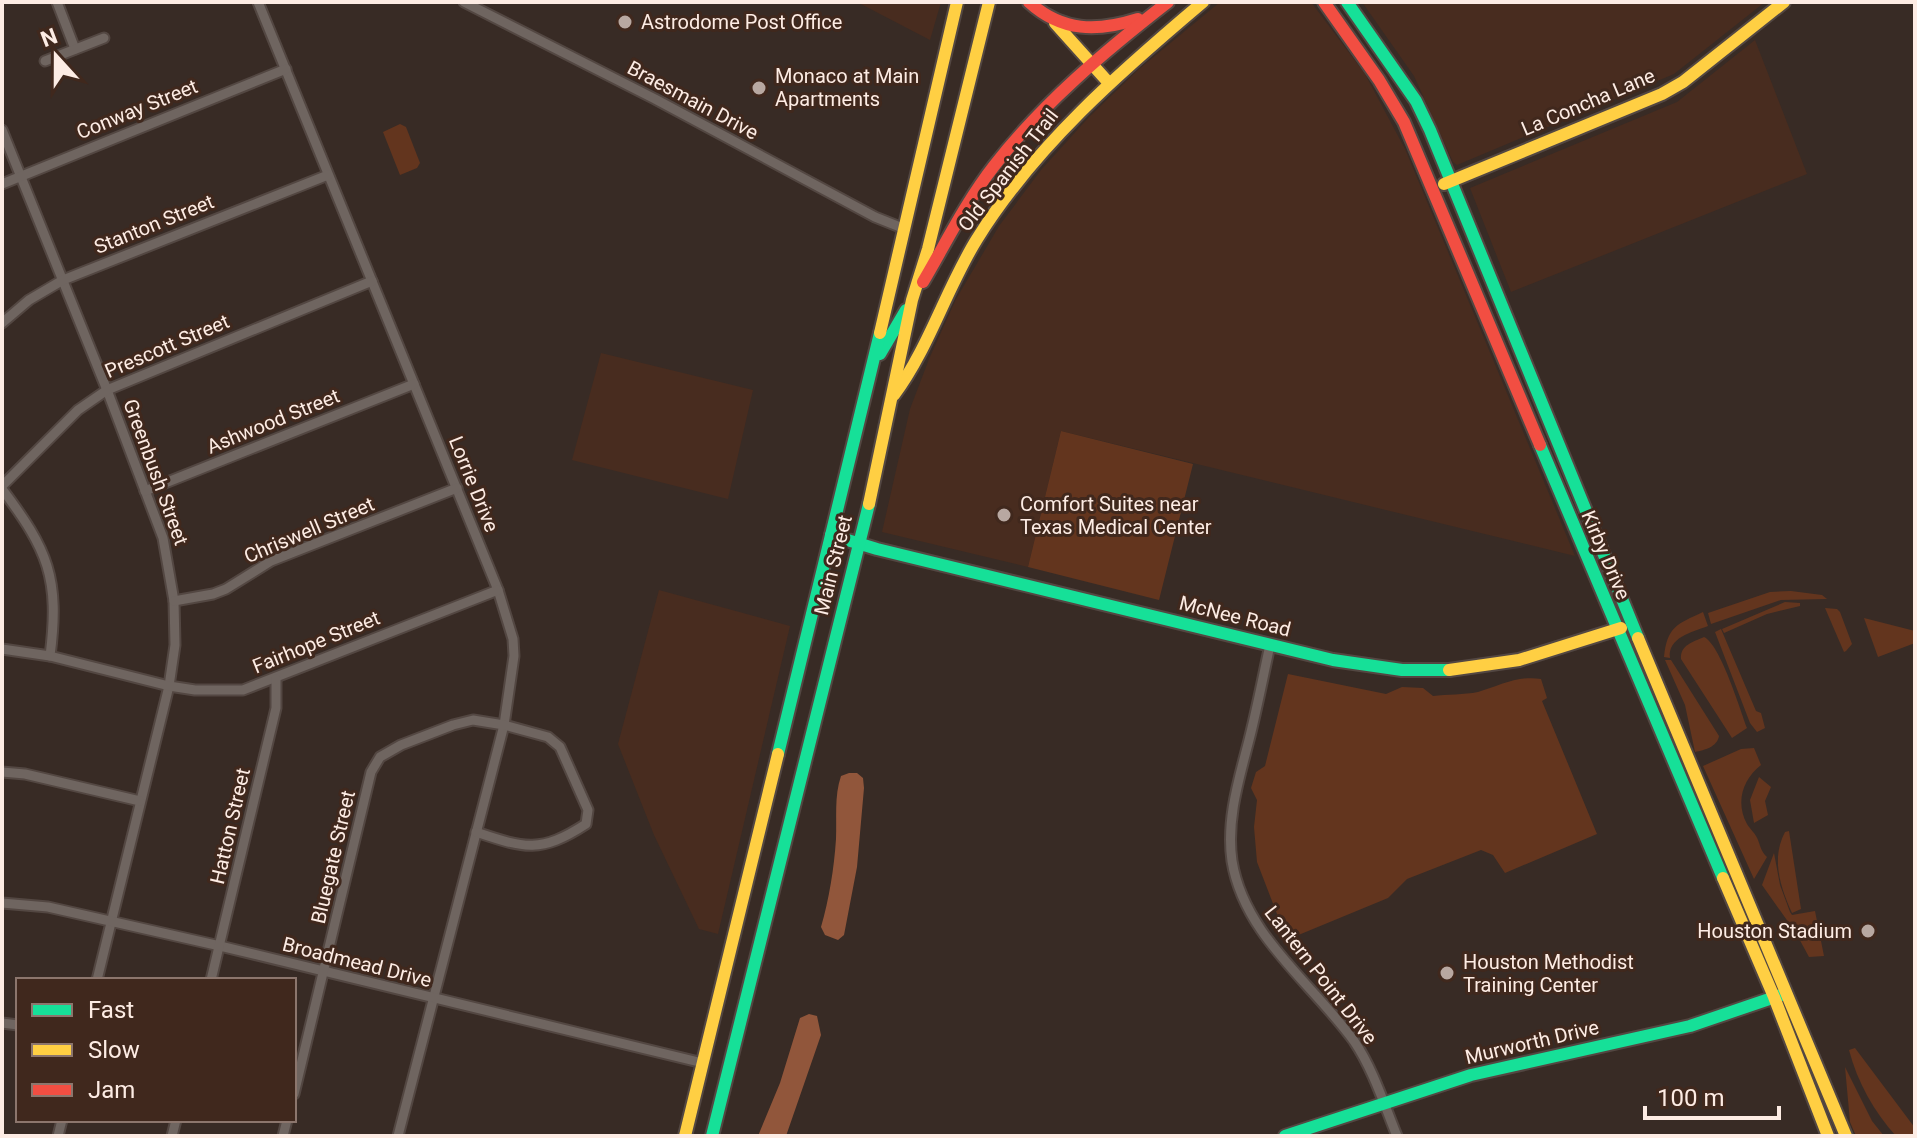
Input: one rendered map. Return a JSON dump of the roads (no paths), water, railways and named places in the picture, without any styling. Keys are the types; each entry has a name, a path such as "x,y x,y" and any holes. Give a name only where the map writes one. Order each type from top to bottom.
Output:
{"main road":[{"name":"Main Street","path":"685,1136 872,368 957,2"},
{"name":"Main Street","path":"712,1136 860,544 912,300 989,2"},
{"path":"1029,2 1049,18 1108,82"},
{"name":"Old Spanish Trail","path":"872,368 964,210 995,165 1033,120 1091,65 1168,2"},
{"name":"Old Spanish Trail","path":"891,398 909,376 943,302 986,225 1054,138 1108,82 1203,2"},
{"name":"Kirby Drive","path":"1324,2 1379,80 1404,122 1434,188 1616,630 1774,997 1828,1136"},
{"name":"Kirby Drive","path":"1347,2 1416,101 1451,180 1846,1136"},
{"name":"La Concha Lane","path":"1434,188 1662,94 1683,82 1784,2"},
{"path":"1049,18 1084,30 1119,26 1153,13"},
{"path":"964,210 986,225"},
{"path":"905,229 931,234"},
{"path":"1488,319 1505,312"},
{"name":"McNee Road","path":"831,535 1270,645 1375,667 1412,671 1452,670 1515,663 1632,624"},
{"path":"1695,813 1710,806"},
{"path":"756,845 781,852"},
{"path":"729,955 755,960"},
{"name":"Murworth Drive","path":"1285,1136 1500,1067 1690,1026 1788,992"},
{"path":"703,1063 728,1071"}],"street":[{"path":"57,2 75,49"},
{"name":"Lorrie Drive","path":"258,2 498,590 513,639 514,656 504,725 398,1136"},
{"name":"Braesmain Drive","path":"464,2 655,99 875,217 905,229"},
{"path":"45,61 104,38"},
{"name":"Conway Street","path":"2,184 286,69"},
{"name":"Greenbush Street","path":"2,130 163,538 174,601 175,645 169,686 98,978"},
{"name":"Stanton Street","path":"2,323 29,300 63,280 328,175"},
{"name":"Prescott Street","path":"2,487 78,410 107,390 372,281"},
{"name":"Ashwood Street","path":"145,491 414,384"},
{"path":"2,487 31,528 49,567 54,593 50,656"},
{"name":"Chriswell Street","path":"174,601 226,589 271,561 457,488"},
{"name":"Fairhope Street","path":"2,649 50,656 169,686 195,690 243,690 498,590"},
{"name":"Lantern Point Drive","path":"1270,645 1239,776 1231,827 1232,859 1238,886 1248,911 1264,934 1355,1044 1397,1136"},
{"name":"Hatton Street","path":"212,978 276,708 276,679"},
{"name":"Bluegate Street","path":"296,1086 371,772 380,757 401,745 453,725 473,720 504,725"},
{"path":"476,832 522,847 537,846 586,824 588,810 560,747 548,737 504,725"},
{"path":"2,772 25,774 140,801"},
{"name":"Broadmead Drive","path":"2,903 30,903 112,921 703,1063"}],"place":[{"name":"Astrodome Post Office","path":"625,22"},
{"name":"Monaco at Main Apartments","path":"759,88"},
{"name":"Comfort Suites near Texas Medical Center","path":"1004,515"},
{"name":"Houston Stadium","path":"1868,931"},
{"name":"Houston Methodist Training Center","path":"1447,973"}]}
